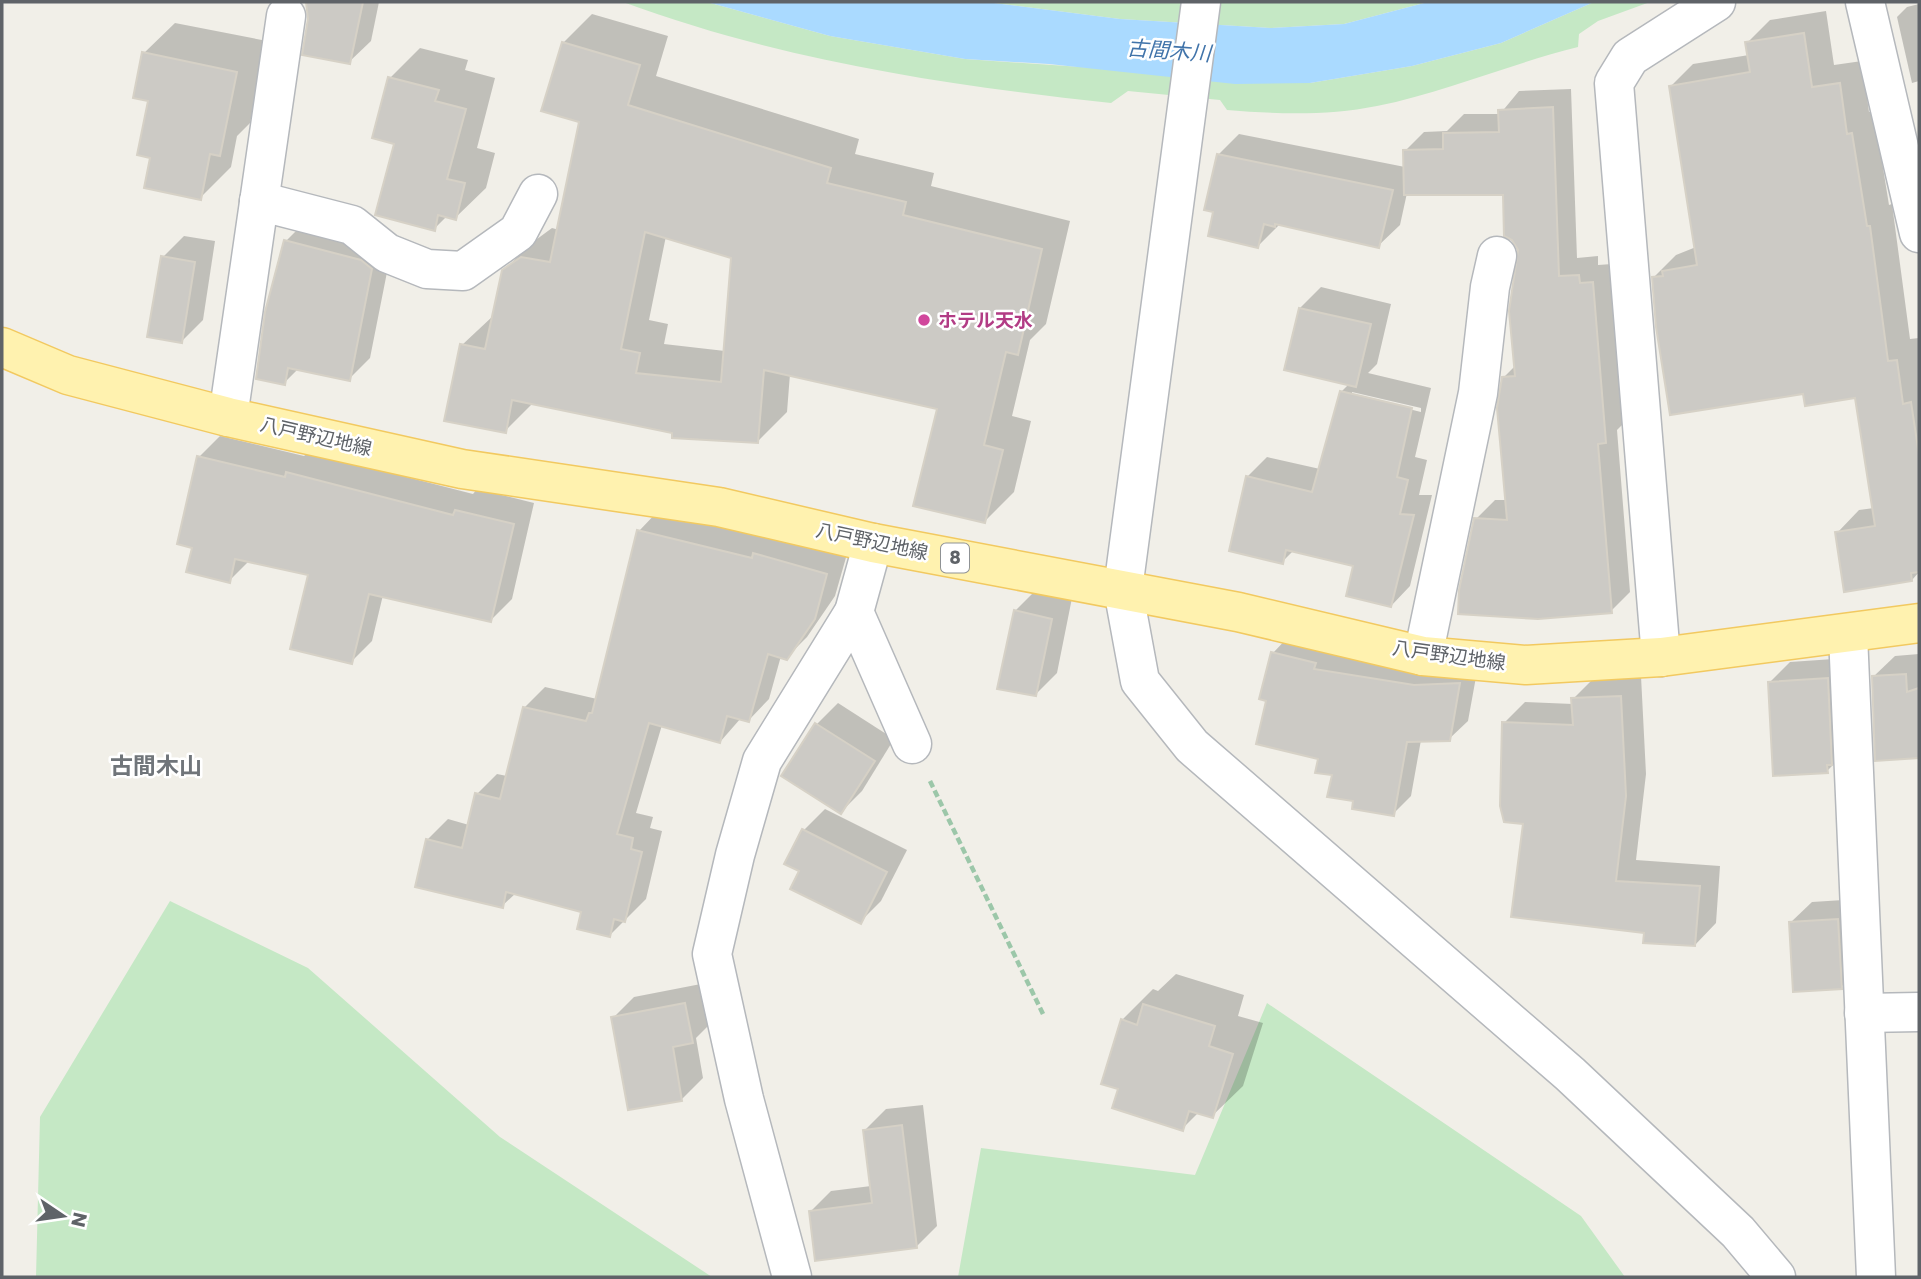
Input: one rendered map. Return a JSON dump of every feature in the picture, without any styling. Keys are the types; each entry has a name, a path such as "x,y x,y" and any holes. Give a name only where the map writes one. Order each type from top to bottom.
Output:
{"main road":[{"name":"八戸野辺地線","path":"2,347 68,375 229,417 462,469 719,507 873,543 1123,589 1423,656 1526,665 1661,657 1848,635 1919,623"}],"street":[{"path":"1201,2 1123,589 1140,681 1192,746 1570,1074 1738,1232 1776,1277"},
{"path":"1661,657 1614,83 1630,57 1716,2"},
{"path":"1865,2 1918,226"},
{"path":"229,417 286,16"},
{"path":"259,201 352,225 387,253 427,269 463,271 518,232 538,194"},
{"path":"1423,656 1479,393 1490,287 1497,256"},
{"path":"792,1277 744,1099 712,954 735,855 762,761 854,612 873,543"},
{"path":"854,612 912,744"},
{"path":"1848,635 1876,1277"},
{"path":"1864,1013 1919,1012"}],"path":[{"path":"912,744 1043,1014"}],"green space":[{"path":"623,2 707,2 830,36 965,59 1310,83 1412,66 1501,43 1594,2 1650,2 1598,21 1579,34 1578,47 1453,86 1377,106 1302,113 1227,110 1220,100 1128,91 1111,103 925,78 864,68 742,40"},
{"path":"986,2 1428,2 1344,24 1271,28 1120,19"},
{"path":"170,901 308,968 500,1137 712,1277 36,1277 40,1117"},
{"path":"1267,1003 1581,1216 1625,1277 958,1277 981,1148 1195,1175"}],"water":[{"name":"古間木川","path":"707,2 986,2 1120,19 1271,28 1344,24 1428,2 1594,2 1501,43 1412,66 1310,83 1235,84 1049,64 965,59 830,36"}],"building":[{"path":"306,2 363,2 350,64 302,55 308,19"},
{"path":"1804,33 1812,87 1840,83 1847,134 1852,133 1867,226 1870,226 1888,361 1897,360 1903,404 1911,402 1919,455 1919,572 1911,573 1912,581 1844,592 1835,532 1875,526 1855,398 1805,406 1803,394 1670,415 1656,327 1652,277 1663,276 1662,271 1697,265 1669,86 1750,72 1745,42"},
{"path":"562,42 640,65 628,105 831,168 827,183 906,202 903,215 1042,249 1018,355 1006,352 984,445 1003,450 985,523 913,506 937,409 764,370 758,443 672,438 672,433 512,400 506,433 444,421 460,344 485,349 502,270 521,257 550,262 579,122 541,111","holes":["645,232 731,258 721,382 636,373 640,353 621,349"]},
{"path":"142,52 237,72 220,156 210,154 201,200 144,188 150,158 137,155 148,101 133,98"},
{"path":"388,77 439,90 435,101 466,109 447,179 465,183 456,220 438,215 435,231 375,215 394,144 372,138"},
{"path":"1553,107 1559,276 1579,275 1580,283 1593,282 1606,443 1598,444 1612,613 1538,619 1458,614 1459,590 1474,518 1507,520 1497,408 1502,377 1515,376 1509,311 1518,250 1512,240 1504,236 1503,195 1404,195 1403,150 1443,149 1443,133 1499,132 1498,110"},
{"path":"1217,154 1393,190 1379,248 1275,224 1275,227 1264,224 1258,248 1208,236 1213,212 1204,210"},
{"path":"284,240 361,260 372,269 350,381 288,368 285,385 256,379 265,312"},
{"path":"161,256 195,262 182,343 147,337"},
{"path":"1299,308 1371,324 1356,387 1284,370"},
{"path":"1340,391 1412,408 1397,477 1408,480 1400,514 1414,515 1391,607 1346,596 1353,566 1286,550 1283,564 1229,551 1246,476 1312,492"},
{"path":"197,456 285,477 286,472 453,515 455,510 514,524 491,622 369,594 352,664 290,649 308,575 235,559 230,583 186,572 192,548 177,544"},
{"path":"637,530 752,558 753,553 827,574 815,619 787,660 768,654 749,722 727,716 720,743 649,723 617,834 633,838 631,849 642,852 625,922 614,919 610,937 577,929 581,912 506,892 503,908 415,887 426,839 462,848 475,793 500,799 523,707 586,721 589,713 592,713"},
{"path":"1014,610 1052,619 1036,696 997,689"},
{"path":"1271,652 1316,663 1314,669 1414,685 1460,683 1450,741 1407,742 1394,816 1352,809 1353,801 1327,797 1332,775 1315,773 1318,759 1256,744 1266,701 1259,699"},
{"path":"1906,674 1907,692 1919,688 1919,758 1875,761 1872,676"},
{"path":"1828,678 1832,765 1827,765 1828,773 1773,776 1768,682"},
{"path":"1621,696 1626,796 1616,881 1700,886 1695,946 1643,943 1644,933 1511,917 1523,824 1504,822 1500,806 1502,722 1573,725 1571,698"},
{"path":"815,723 875,761 841,814 781,776"},
{"path":"802,829 887,872 861,924 790,889 799,871 784,864"},
{"path":"1838,919 1842,989 1793,992 1789,922"},
{"path":"685,1003 693,1043 673,1047 682,1101 628,1110 611,1017"},
{"path":"1143,1004 1215,1026 1209,1046 1233,1054 1213,1118 1189,1111 1183,1131 1112,1108 1118,1089 1101,1084 1121,1019 1137,1025"},
{"path":"902,1125 917,1248 815,1261 809,1211 872,1203 863,1130"}],"place":[{"name":"ホテル天水","path":"924,320"}],"district":[{"name":"古間木山","path":"156,766"}]}
